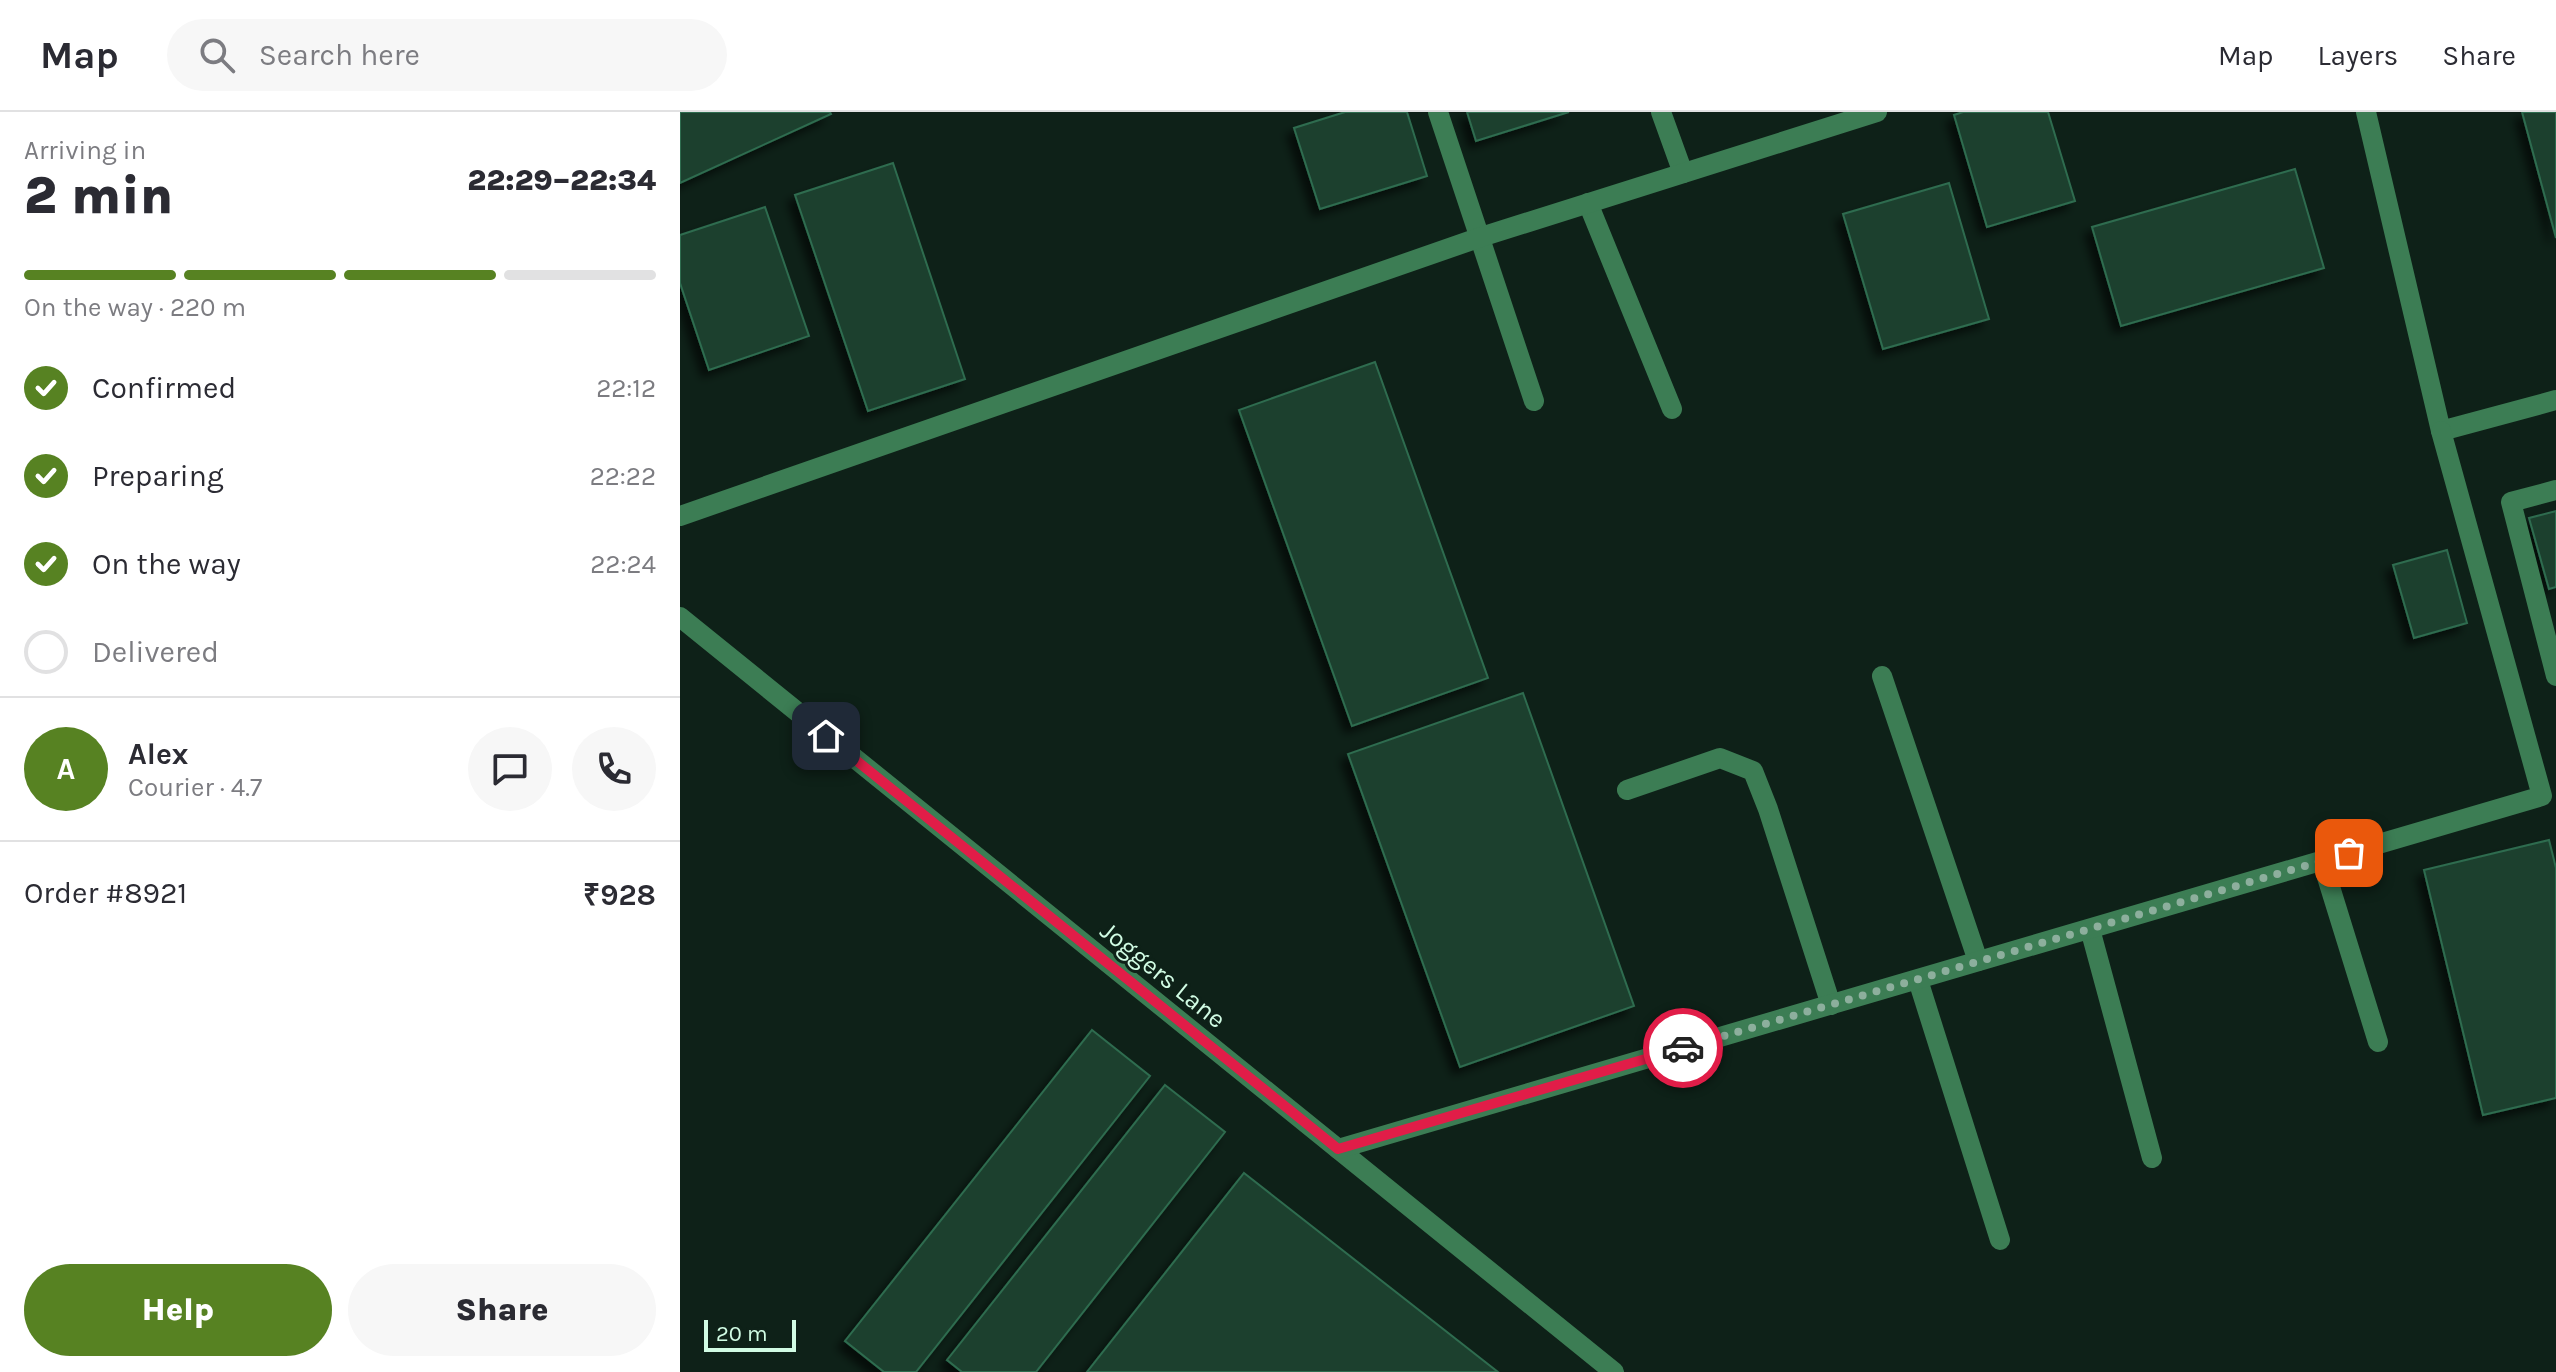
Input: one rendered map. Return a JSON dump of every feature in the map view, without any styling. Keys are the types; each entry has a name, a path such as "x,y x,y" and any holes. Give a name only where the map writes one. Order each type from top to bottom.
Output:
{"street":[{"path":"1438,112 1534,401"},
{"path":"1661,112 1683,173"},
{"path":"680,516 1481,237 1877,112"},
{"path":"1338,1149 2542,796 2441,431 2366,112"},
{"path":"1588,203 1672,409"},
{"path":"2441,431 2556,400"},
{"path":"2556,490 2511,502 2556,676"},
{"name":"Joggers Lane","path":"680,617 1614,1372"},
{"path":"1882,676 1978,961"},
{"path":"1627,790 1720,758 1753,771 1831,1005"},
{"path":"2322,861 2378,1042"},
{"path":"2090,929 2152,1158"},
{"path":"1918,980 2000,1240"}],"building":[{"path":"680,112 830,112 831,114 680,183"},
{"path":"1345,112 1407,112 1427,176 1320,209 1294,128"},
{"path":"1467,112 1569,112 1476,141"},
{"path":"1963,112 2048,112 2075,201 1987,227 1954,115"},
{"path":"2522,112 2556,112 2556,238"},
{"path":"893,163 965,379 868,411 795,195"},
{"path":"2295,169 2324,268 2121,326 2092,227"},
{"path":"1949,183 1989,319 1883,349 1843,214"},
{"path":"765,207 809,336 709,370 680,283 680,235"},
{"path":"1375,362 1488,678 1352,726 1239,410"},
{"path":"2556,511 2556,587 2549,589 2529,518"},
{"path":"2447,550 2467,623 2414,638 2393,565"},
{"path":"1523,693 1634,1006 1460,1067 1348,754"},
{"path":"2549,840 2556,868 2556,1098 2483,1115 2424,870"},
{"path":"1092,1030 1150,1076 916,1372 884,1372 845,1341"},
{"path":"1165,1085 1225,1132 1036,1372 962,1372 947,1360"},
{"path":"1244,1173 1498,1372 1087,1372"}],"way so far":[{"path":"1683,1048 2349,853"}],"route":[{"path":"826,736 1338,1149 1683,1048"}]}
